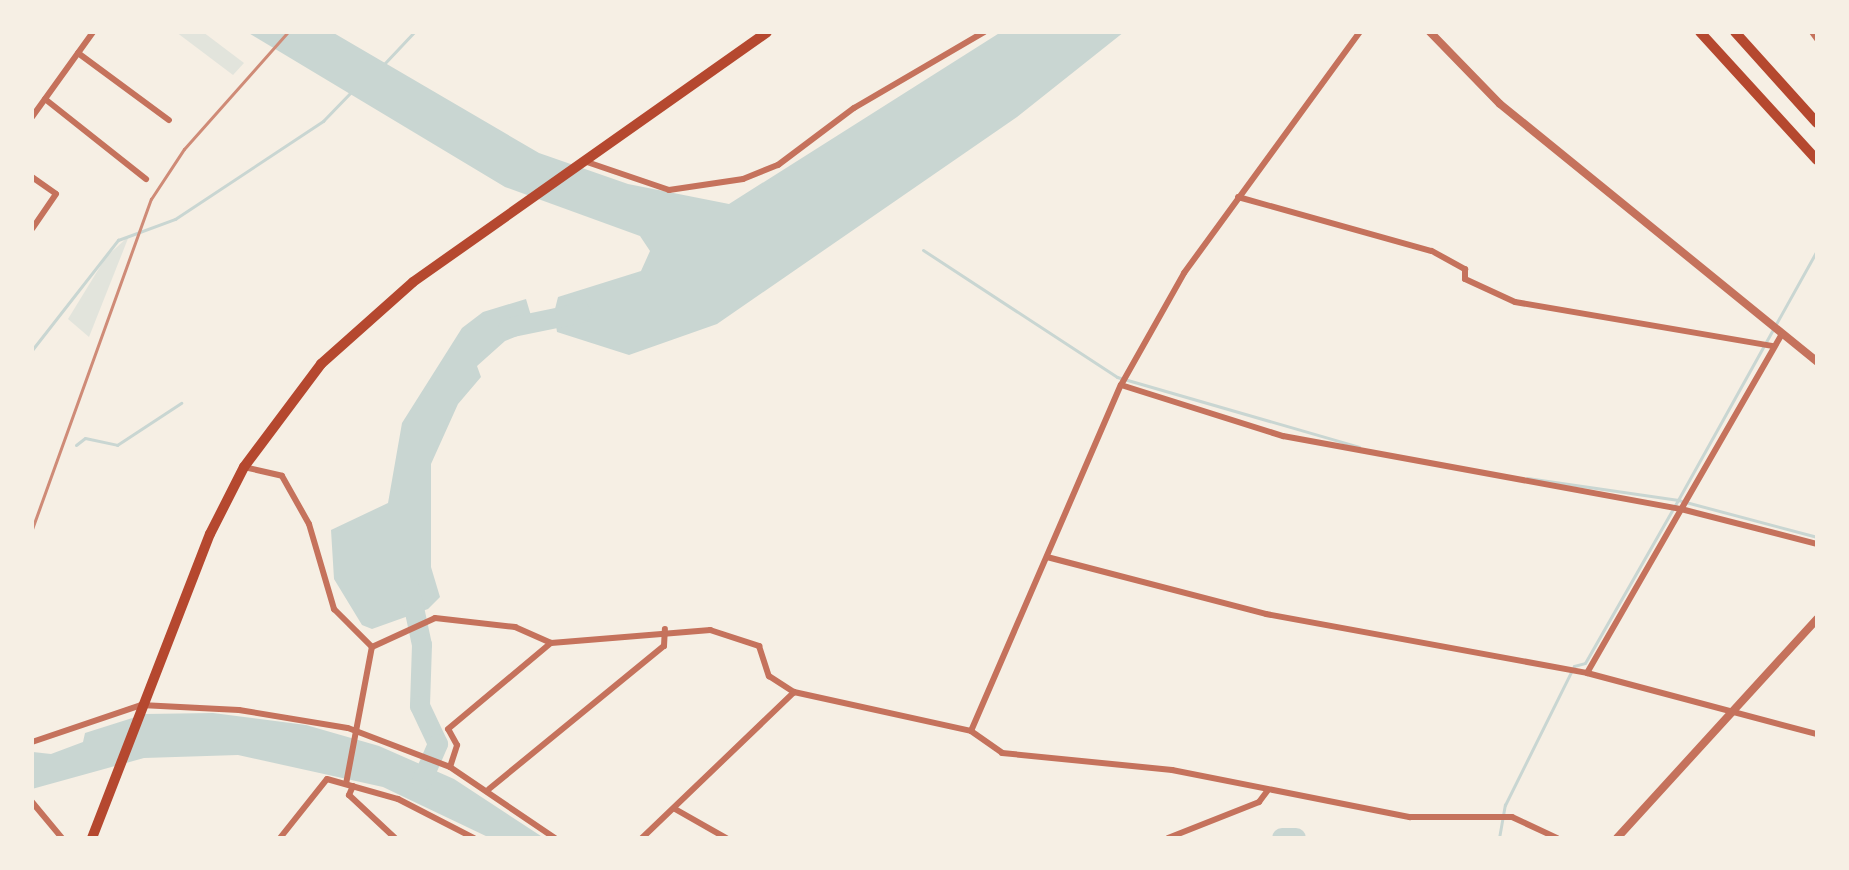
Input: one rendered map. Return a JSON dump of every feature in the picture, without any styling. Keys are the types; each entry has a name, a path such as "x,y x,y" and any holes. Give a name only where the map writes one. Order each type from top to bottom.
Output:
{"main road":[{"path":"92,838 140,710 244,467 352,332 526,202 767,32"},
{"path":"1700,32 1817,160"},
{"path":"1735,32 1817,123"}],"street":[{"path":"32,117 93,32"},
{"path":"581,164 669,190 743,179 778,165 854,108 984,32"},
{"path":"971,731 1121,385 1184,273 1360,32"},
{"path":"1430,32 1500,104 1817,362"},
{"path":"1812,32 1817,39"},
{"path":"78,53 169,120"},
{"path":"45,99 146,179"},
{"path":"32,177 56,194 32,229"},
{"path":"1238,197 1432,251 1465,269 1465,279 1515,302 1773,346"},
{"path":"1587,673 1782,334"},
{"path":"1121,385 1283,436 1681,509 1817,544"},
{"path":"244,467 282,476 309,524 334,609 372,647"},
{"path":"1047,557 1266,614 1587,673 1730,714 1817,734"},
{"path":"395,838 349,795 372,647 396,630 435,618 515,627 551,643 665,629 710,630 759,646 769,676 794,692 971,731 1002,753 1144,766 1410,817 1512,817 1557,838"},
{"path":"1617,838 1817,619"},
{"path":"489,789 664,646 665,629"},
{"path":"450,767 457,745 448,729 551,643"},
{"path":"642,838 794,692"},
{"path":"32,742 140,710 239,710 360,734 450,767 489,789 555,838"},
{"path":"280,838 327,779 398,799 474,838"},
{"path":"1168,838 1259,802 1268,790"},
{"path":"32,802 62,838"},
{"path":"675,809 726,838"}],"shaded area":[{"path":"176,32 203,32 244,63 233,75"},
{"path":"247,32 332,32 539,153 628,184 729,204 1001,32 1124,32 1017,117 717,324 629,355 557,332 554,313 558,297 641,271 650,251 640,236 505,187"},
{"path":"129,236 89,337 68,319 106,257"},
{"path":"526,299 535,329 505,341 477,366 481,377 458,404 431,464 431,567 440,597 428,609 372,629 362,625 334,579 331,530 388,503 402,423 462,328 483,312"},
{"path":"213,713 306,725 379,746 454,779 544,838 490,838 383,787 238,755 144,758 32,789 33,752 51,754 83,742 85,733 145,714"}],"waterway":[{"path":"384,64 414,32"},
{"path":"32,350 118,240 175,219 323,121 351,92"},
{"path":"923,250 1117,377 1359,447"},
{"path":"1527,478 1678,500 1817,250"},
{"path":"508,328 581,313"},
{"path":"76,445 85,438 117,445 181,403"},
{"path":"1499,838 1505,805 1574,666 1585,663 1678,500 1817,537"},
{"path":"410,589 422,645 420,706 438,744 422,781"},
{"path":"1282,838 1296,838"}],"railway":[{"path":"32,529 151,199 184,149 288,32"}]}
